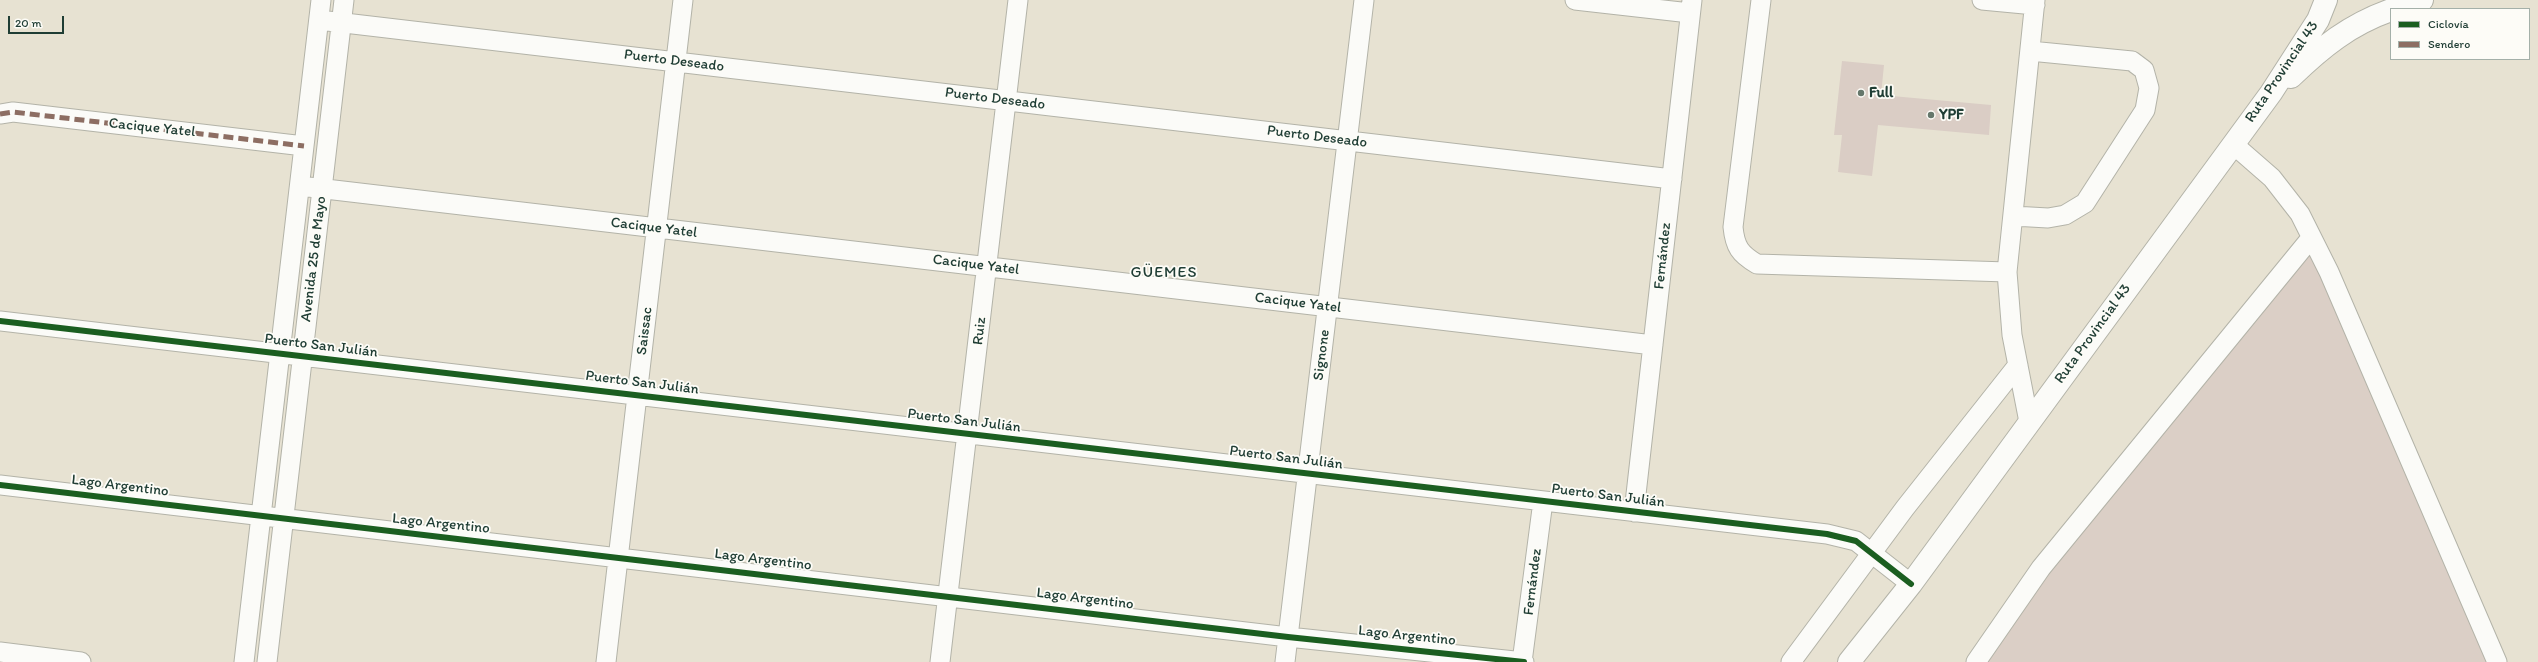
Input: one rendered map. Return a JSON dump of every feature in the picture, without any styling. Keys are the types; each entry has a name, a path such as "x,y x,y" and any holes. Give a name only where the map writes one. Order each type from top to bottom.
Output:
{"main road":[{"name":"Ruta Provincial 43","path":"1849,662 1910,584 2271,93 2318,20 2326,0"},
{"path":"2396,8 2415,0"},
{"path":"2271,93 2335,37 2390,10"}],"street":[{"name":"Avenida 25 de Mayo","path":"244,662 321,0"},
{"name":"Avenida 25 de Mayo","path":"267,662 282,520 344,0"},
{"name":"Saissac","path":"606,662 683,0"},
{"name":"Ruiz","path":"940,662 1018,0"},
{"name":"Signone","path":"1285,662 1364,0"},
{"path":"1575,0 1691,7"},
{"path":"1761,0 1733,227 1734,240 1743,255 1757,264 2007,272"},
{"path":"1982,0 2035,2 2007,272 2008,304 2029,422"},
{"name":"Fernández","path":"1634,512 1691,7"},
{"name":"Puerto Deseado","path":"319,20 1672,179"},
{"path":"2013,216 2048,218 2065,215 2085,202 2145,110 2149,88 2144,70 2132,61 2030,52"},
{"name":"Cacique Yatel","path":"0,114 13,112 304,146"},
{"path":"2233,144 2272,178 2300,214 2329,272 2497,662"},
{"name":"Cacique Yatel","path":"300,186 1653,345"},
{"path":"1976,662 2041,568 2311,238"},
{"name":"Puerto San Julián","path":"0,321 1827,534 1856,541 1910,584"},
{"path":"1791,662 1873,554 1905,508 2018,365"},
{"name":"Lago Argentino","path":"0,485 261,516 282,520 618,556 1288,637 1523,662"},
{"name":"Fernández","path":"1523,662 1543,501"},
{"path":"0,652 81,662"}],"shaded area":[{"path":"2311,238 2497,662 1976,662"}],"building":[{"path":"1842,61 1884,65 1881,95 1991,105 1989,135 1878,125 1872,176 1838,172 1842,135 1834,135"}],"marked path":[{"path":"0,114 13,112 304,146"}],"cycle path":[{"path":"0,321 1827,534 1856,541 1911,584"},
{"path":"0,485 1288,637 1524,662"}],"place":[{"name":"Full","path":"1861,93"},
{"name":"YPF","path":"1931,115"}],"district":[{"name":"GÜEMES","path":"1164,273"}]}
